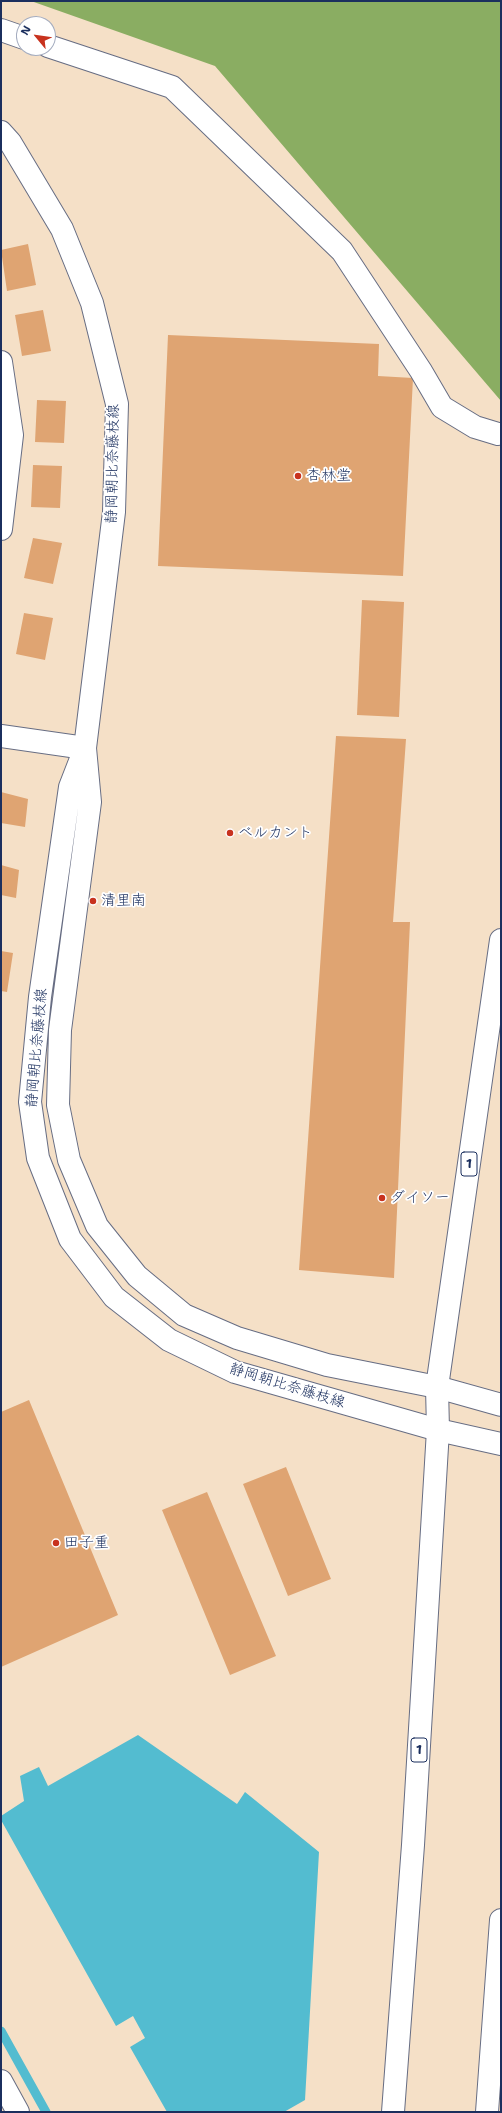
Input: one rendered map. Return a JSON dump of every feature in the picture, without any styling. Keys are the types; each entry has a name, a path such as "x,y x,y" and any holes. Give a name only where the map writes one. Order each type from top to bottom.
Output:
{"main road":[{"path":"1,30 16,35"},
{"path":"56,49 172,87 342,251 421,371 442,407 475,427 498,434"},
{"name":"静岡朝比奈藤枝線","path":"1,132 10,142 62,229 92,303 116,404 114,512 85,748 90,802 60,1030 58,1105 69,1160 97,1226 137,1276 184,1315 237,1338 319,1362 437,1388 501,1405"},
{"path":"1,362 12,435 1,529"},
{"path":"1,736 85,748"},
{"name":"静岡朝比奈藤枝線","path":"85,748 70,787 40,997 30,1102 38,1158 70,1239 114,1297 169,1340 235,1372 438,1430 501,1444"},
{"name":"1","path":"393,2112 413,1845 438,1430 437,1388 501,940"},
{"path":"487,2112 501,1920"},
{"path":"1,2081 18,2112"}],"green space":[{"path":"31,1 501,1 501,401 215,66"}],"water":[{"path":"138,1735 237,1804 245,1792 319,1852 305,2100 284,2112 167,2112 130,2047 145,2038 133,2016 116,2026 1,1820 1,1816 24,1801 20,1776 39,1767 48,1786"}],"building":[{"path":"28,244 36,285 7,291 1,250"},
{"path":"43,310 51,351 22,356 15,315"},
{"path":"168,335 379,344 378,376 413,378 403,576 158,566"},
{"path":"37,400 66,401 64,443 35,442"},
{"path":"33,465 62,466 60,508 31,507"},
{"path":"33,538 62,543 53,584 24,578"},
{"path":"362,600 404,602 399,717 357,715"},
{"path":"24,613 53,618 45,660 16,654"},
{"path":"336,736 406,739 393,922 410,922 394,1278 299,1270"},
{"path":"1,792 28,799 25,827 1,823"},
{"path":"1,865 19,870 16,898 1,895"},
{"path":"1,951 13,953 7,992 1,991"},
{"path":"29,1400 118,1615 1,1667 1,1412"},
{"path":"286,1467 331,1579 288,1596 243,1484"},
{"path":"207,1492 276,1656 230,1675 162,1510"}],"waterway":[{"path":"1,2031 46,2112"}],"place":[{"name":"杏林堂","path":"298,476"},
{"name":"ベルカント","path":"230,833"},
{"name":"清里南","path":"93,901"},
{"name":"ダイソー","path":"382,1198"},
{"name":"田子重","path":"56,1543"}]}
